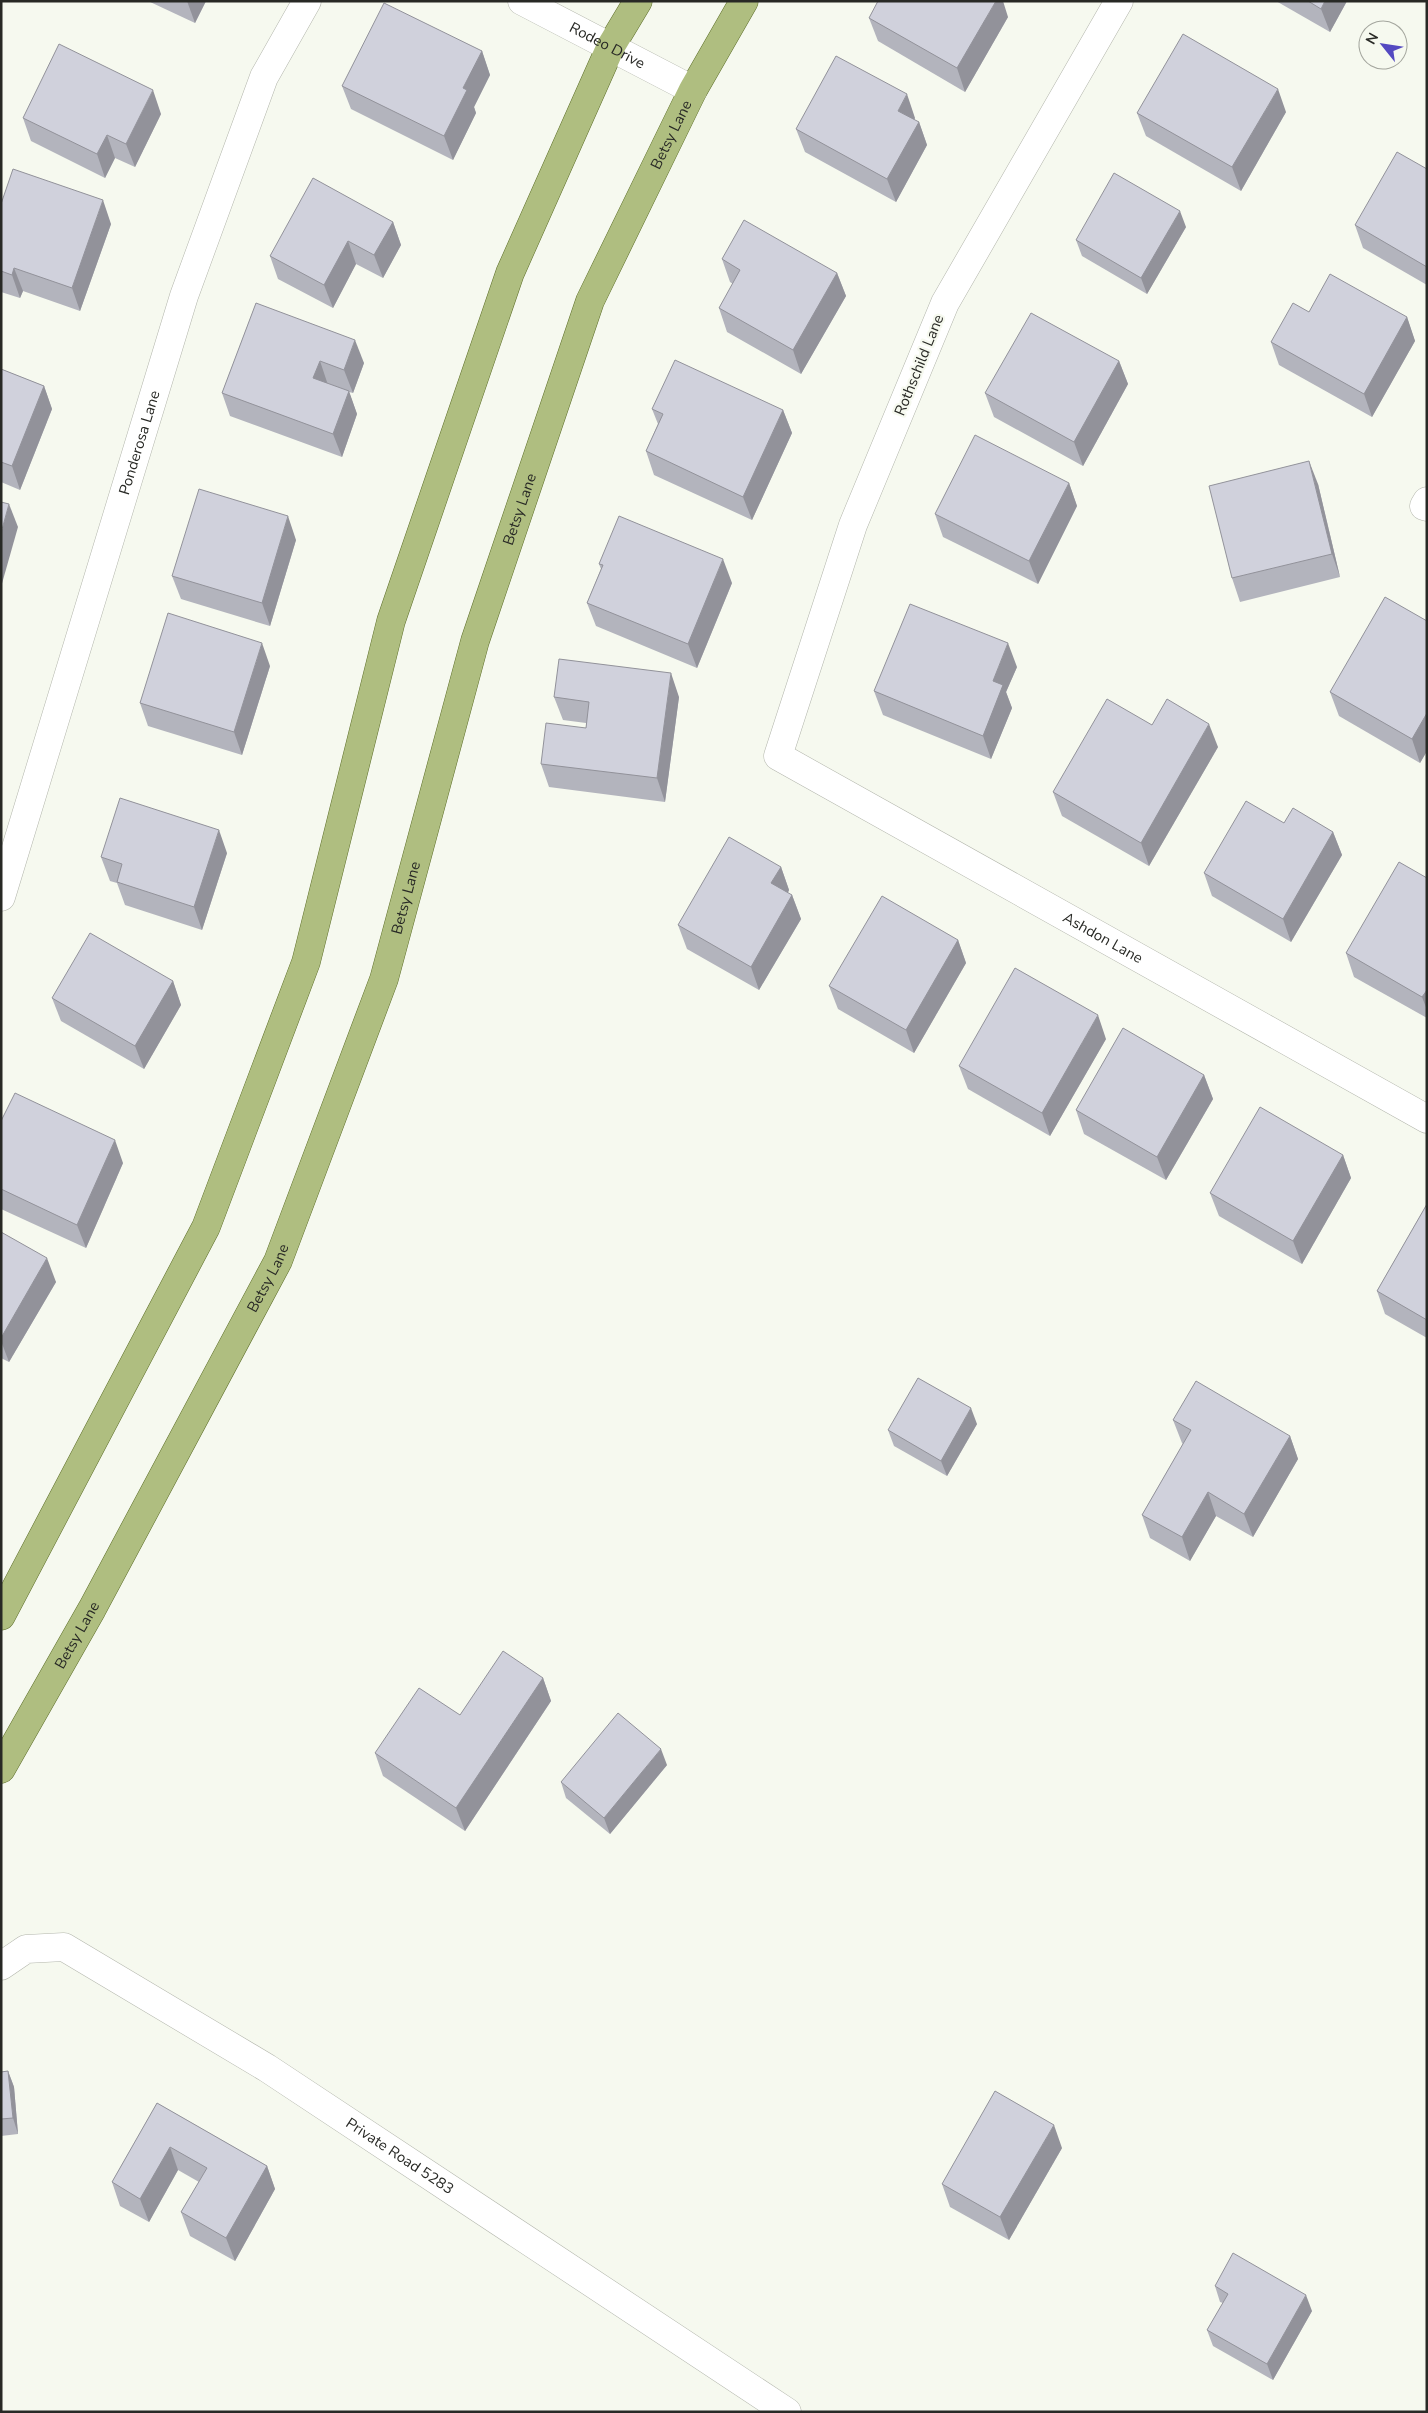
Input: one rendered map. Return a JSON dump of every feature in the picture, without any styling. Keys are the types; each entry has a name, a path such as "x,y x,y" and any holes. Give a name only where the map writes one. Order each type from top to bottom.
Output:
{"main road":[{"path":"1,1616 206,1226 306,962 391,621 510,273 611,46 638,1"},
{"name":"Betsy Lane","path":"1,1769 97,1600 278,1261 384,979 476,641 590,301 692,90 744,1"}],"street":[{"name":"Ponderosa Lane","path":"1,897 184,296 264,77 308,1"},
{"name":"Rodeo Drive","path":"522,1 692,90"},
{"name":"Rothschild Lane","path":"778,756 853,525 944,303 1119,1"},
{"name":"Ashdon Lane","path":"778,756 1427,1119"},
{"name":"Private Road 5283","path":"1,1966 26,1949 64,1946 275,2073 787,2412"}],"building":[{"path":"878,1 996,1 957,68 869,18"},
{"path":"1308,1 1325,1 1321,9"},
{"path":"384,3 482,51 463,88 467,90 444,136 342,86"},
{"path":"1183,34 1278,89 1232,167 1137,113"},
{"path":"59,44 153,90 126,144 107,135 97,154 23,118"},
{"path":"836,56 907,94 898,111 919,122 887,179 796,129"},
{"path":"1397,152 1427,169 1427,267 1355,225"},
{"path":"13,169 103,200 72,288 14,268 12,275 1,271 1,204"},
{"path":"1114,173 1180,211 1141,278 1076,240"},
{"path":"313,178 393,222 374,255 348,241 324,285 270,256"},
{"path":"744,220 837,273 793,350 719,308 740,270 722,259"},
{"path":"1330,274 1407,317 1364,394 1271,342 1293,303 1309,312"},
{"path":"256,303 355,340 344,370 320,361 313,378 349,391 333,434 222,393"},
{"path":"1031,313 1119,361 1074,442 985,393"},
{"path":"675,360 783,410 743,497 646,451 663,414 652,409"},
{"path":"1,369 44,386 12,466 1,462"},
{"path":"975,435 1069,483 1029,561 935,514"},
{"path":"1309,461 1332,554 1232,578 1209,486"},
{"path":"199,489 288,516 262,603 172,576"},
{"path":"1,502 9,504 1,533"},
{"path":"619,516 723,559 688,644 587,603 603,565 599,564"},
{"path":"1385,597 1427,621 1427,713 1412,739 1330,692"},
{"path":"910,604 1008,643 993,681 1003,685 983,736 874,691"},
{"path":"168,613 262,643 234,732 140,703"},
{"path":"559,659 671,673 657,778 541,764 546,723 586,728 589,702 554,697"},
{"path":"1107,699 1152,725 1167,699 1209,724 1141,843 1053,792"},
{"path":"120,798 219,830 194,907 117,882 122,864 101,857"},
{"path":"1246,801 1284,823 1293,808 1333,832 1283,919 1204,873"},
{"path":"729,837 781,867 771,883 792,895 751,967 678,925"},
{"path":"1399,862 1427,878 1427,990 1422,997 1346,953"},
{"path":"882,896 958,940 906,1030 829,986"},
{"path":"90,933 173,981 135,1046 52,998"},
{"path":"1015,968 1098,1015 1042,1113 959,1066"},
{"path":"1123,1028 1204,1075 1157,1157 1076,1110"},
{"path":"15,1093 115,1140 77,1225 1,1189 1,1121"},
{"path":"1260,1107 1343,1155 1293,1241 1210,1193"},
{"path":"1427,1204 1427,1320 1377,1291"},
{"path":"1,1232 47,1258 1,1338"},
{"path":"918,1378 971,1408 941,1461 888,1430"},
{"path":"1196,1381 1290,1436 1244,1514 1208,1492 1182,1537 1142,1515 1191,1430 1173,1420"},
{"path":"503,1651 543,1678 456,1808 375,1753 419,1688 460,1715"},
{"path":"618,1713 661,1749 604,1818 561,1782"},
{"path":"8,2071 13,2118 1,2119 1,2072"},
{"path":"995,2091 1054,2125 1000,2217 942,2184"},
{"path":"157,2103 267,2166 226,2238 181,2212 207,2168 170,2147 140,2199 112,2182"},
{"path":"1233,2253 1306,2295 1267,2364 1207,2330 1228,2294 1215,2286"}]}
